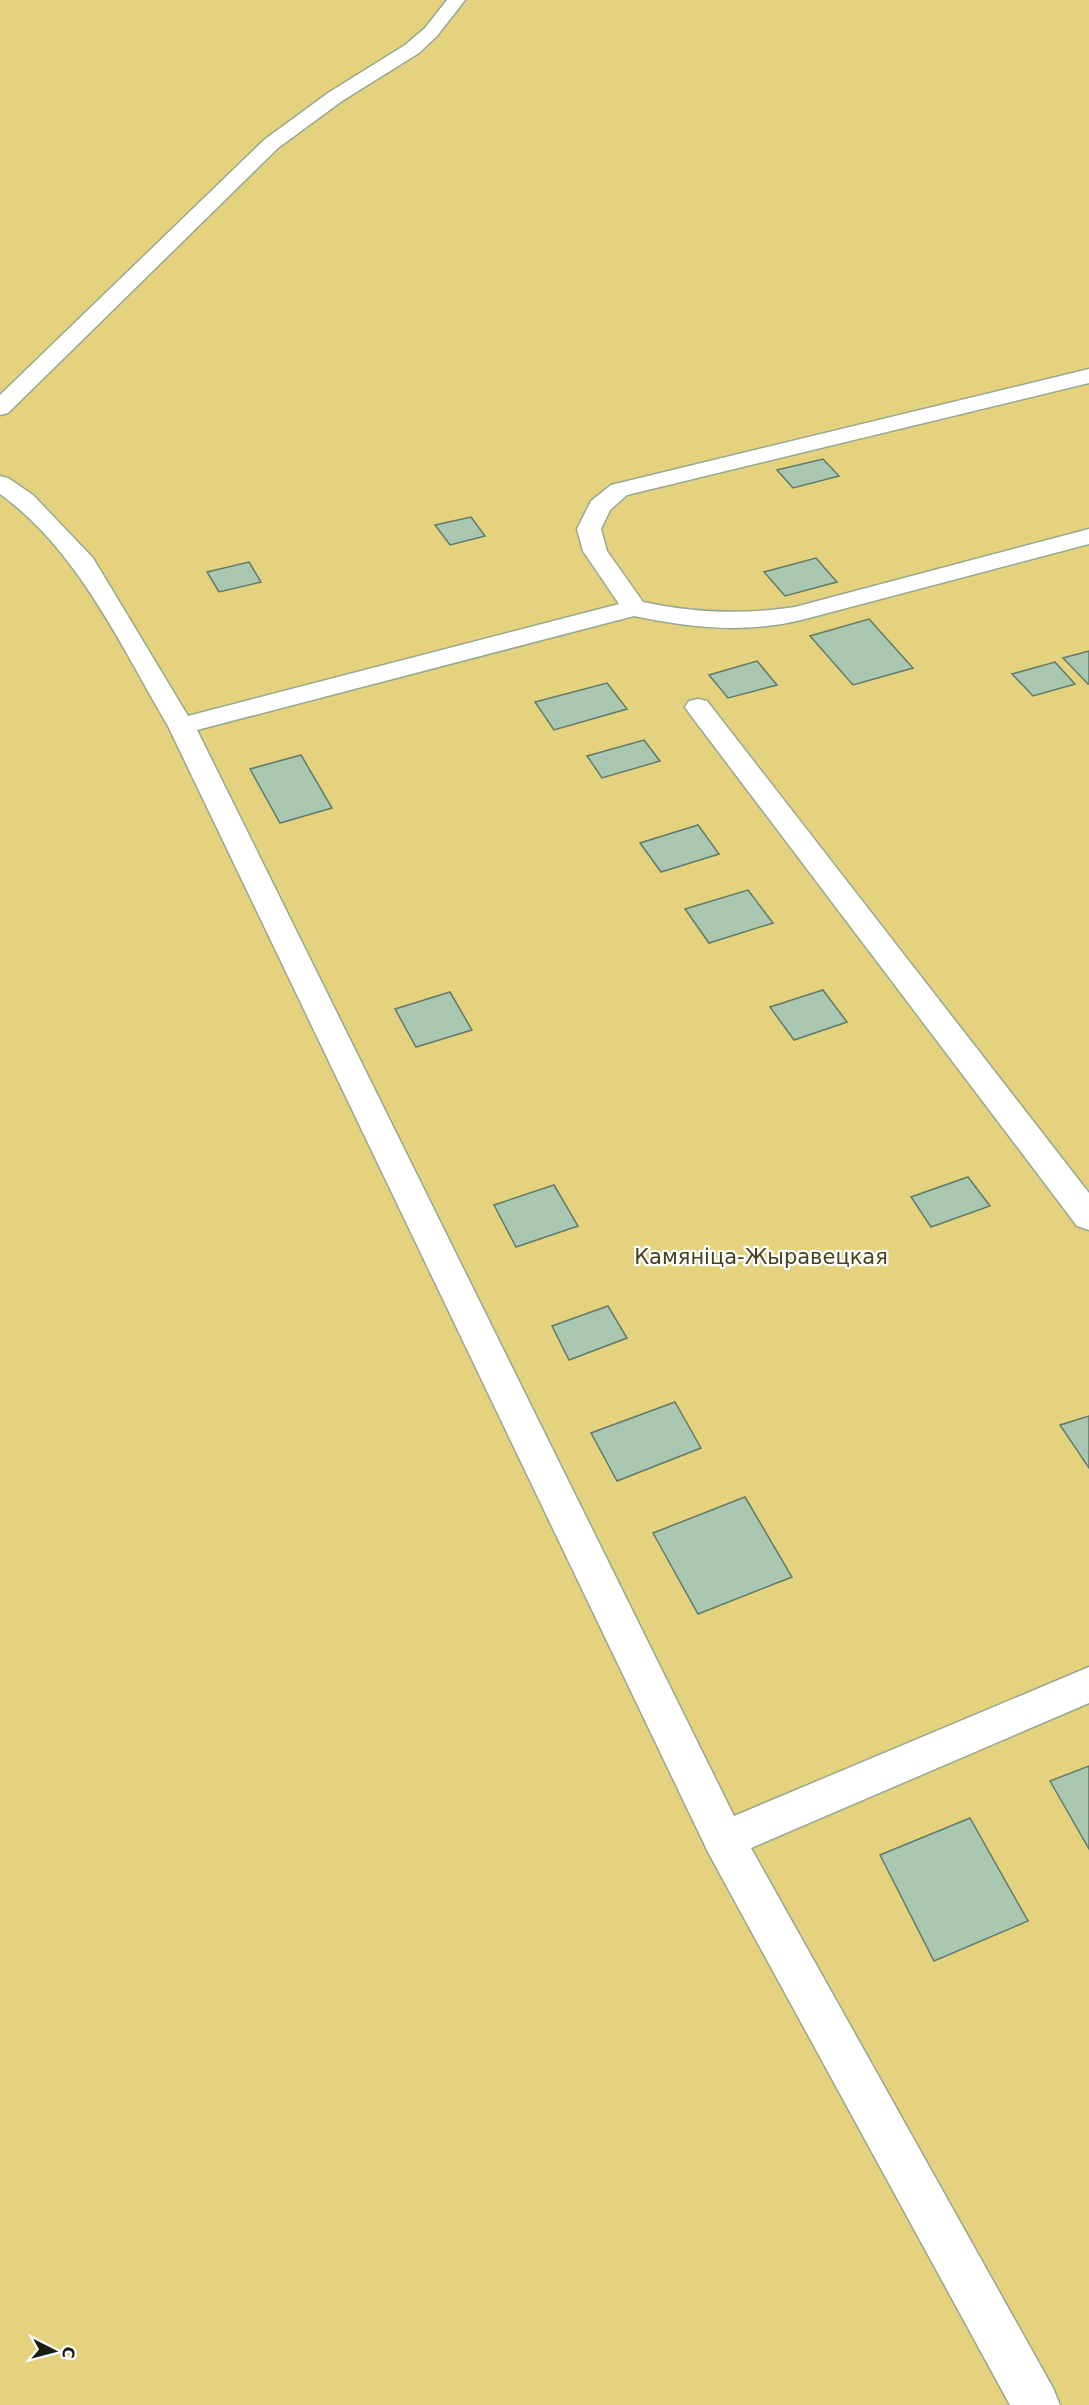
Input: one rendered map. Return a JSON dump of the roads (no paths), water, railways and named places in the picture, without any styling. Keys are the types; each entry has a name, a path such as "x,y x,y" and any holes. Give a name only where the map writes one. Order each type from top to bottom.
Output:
{"lane":[{"path":"0,408 271,144 335,97 412,49 431,32 456,0"},
{"path":"634,608 595,551 589,529 600,506 619,490 1089,376"},
{"path":"0,483 24,500 84,563 181,726 724,1840 1036,2405"},
{"path":"181,726 634,608 699,621 772,619 1089,536"},
{"path":"698,707 1089,1217"},
{"path":"724,1840 1089,1685"}],"park label":[{"name":"Камяніца-Жыравецкая","path":"761,1257"}]}
